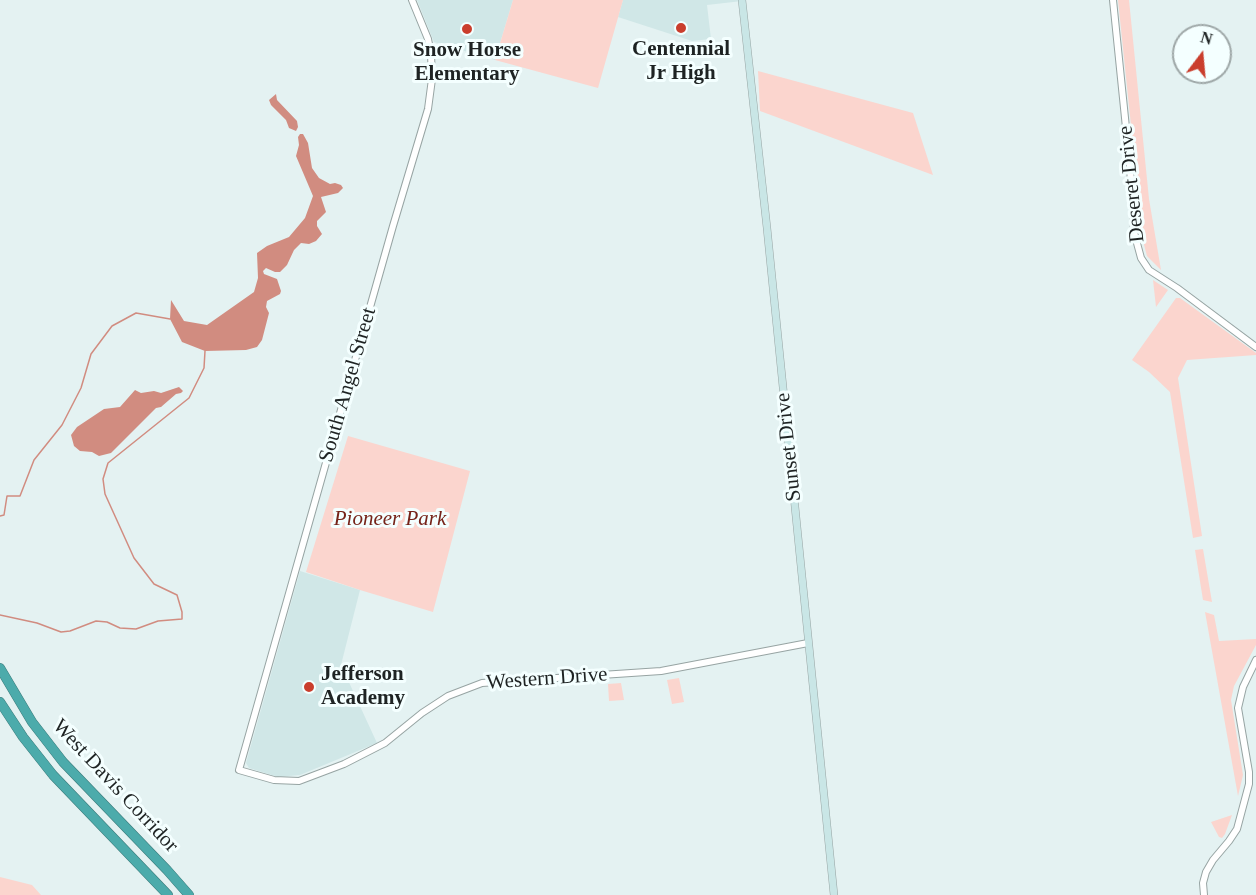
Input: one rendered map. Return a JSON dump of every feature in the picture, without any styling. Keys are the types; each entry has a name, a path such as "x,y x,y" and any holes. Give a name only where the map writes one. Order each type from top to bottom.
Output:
{"highway":[{"name":"West Davis Corridor","path":"0,668 23,708 52,749 189,895"},
{"name":"West Davis Corridor","path":"0,702 52,775 168,895"}],"main road":[{"name":"Sunset Drive","path":"742,0 834,895"}],"street":[{"name":"South Angel Street","path":"239,770 428,109 432,79 431,54 428,39 412,0"},
{"name":"Deseret Drive","path":"1113,0 1130,167 1134,232 1141,258 1149,270 1256,347"},
{"name":"Western Drive","path":"239,770 274,780 299,781 344,764 385,743 422,713 448,696 482,683 661,671 808,643"},
{"path":"1204,895 1203,883 1206,872 1237,829 1250,784 1238,708 1243,687 1256,660"}],"shaded area":[{"name":"Snow Horse Elementary","path":"417,0 513,0 495,60 434,42"},
{"name":"Centennial Jr High","path":"623,0 742,1 707,5 711,39 692,41 618,17"},
{"path":"276,94 277,100 297,121 296,131 289,128 286,120 271,105 269,100"},
{"path":"300,134 303,134 308,143 312,168 319,178 330,184 341,185 343,188 338,193 321,197 326,212 317,221 322,234 316,241 309,244 301,243 280,272 266,268 263,271 264,274 277,279 281,291 280,294 267,301 266,307 269,313 262,340 257,347 246,350 205,351 182,342 170,319 171,300 184,321 207,325 254,292 258,278 257,253 289,237 305,218 313,196 296,156"},
{"path":"179,387 183,391 181,393 156,408 111,453 99,456 92,452 80,451 74,446 71,435 77,427 104,409 120,407 135,390 141,393 154,391 161,393"},
{"name":"Jefferson Academy","path":"300,571 360,590 341,665 377,743 300,775 278,777 249,768 246,763"}],"green space":[{"path":"513,0 623,0 598,88 495,60"},
{"path":"1118,0 1129,0 1149,199 1161,270 1147,256 1143,241"},
{"path":"758,71 913,113 933,175 760,111"},
{"path":"1153,280 1168,290 1156,307"},
{"path":"1176,298 1180,298 1256,353 1256,355 1187,360 1178,378 1202,536 1193,538 1170,392 1132,360"},
{"name":"Pioneer Park","path":"348,436 470,471 433,612 306,572"},
{"path":"1203,549 1212,602 1203,600 1195,550"},
{"path":"1205,612 1214,615 1219,641 1256,639 1256,645 1234,686 1231,700 1243,775 1238,796"},
{"path":"679,678 684,702 672,704 667,680"},
{"path":"621,683 624,700 609,701 608,684"},
{"path":"1232,815 1225,834 1222,838 1219,837 1211,822"},
{"path":"0,877 32,885 41,895 0,895"}],"waterway":[{"path":"0,516 4,515 7,496 20,496 34,460 62,425 81,388 91,354 112,326 136,313 170,319"},
{"path":"0,615 37,623 61,632 96,621 107,622 120,628 136,629 158,621 182,619 177,595 154,584 134,558 105,494 103,479 108,463 189,398 204,368 205,351"}],"place":[{"name":"Centennial Jr High","path":"681,28"},
{"name":"Snow Horse Elementary","path":"467,29"},
{"name":"Jefferson Academy","path":"309,687"}]}
